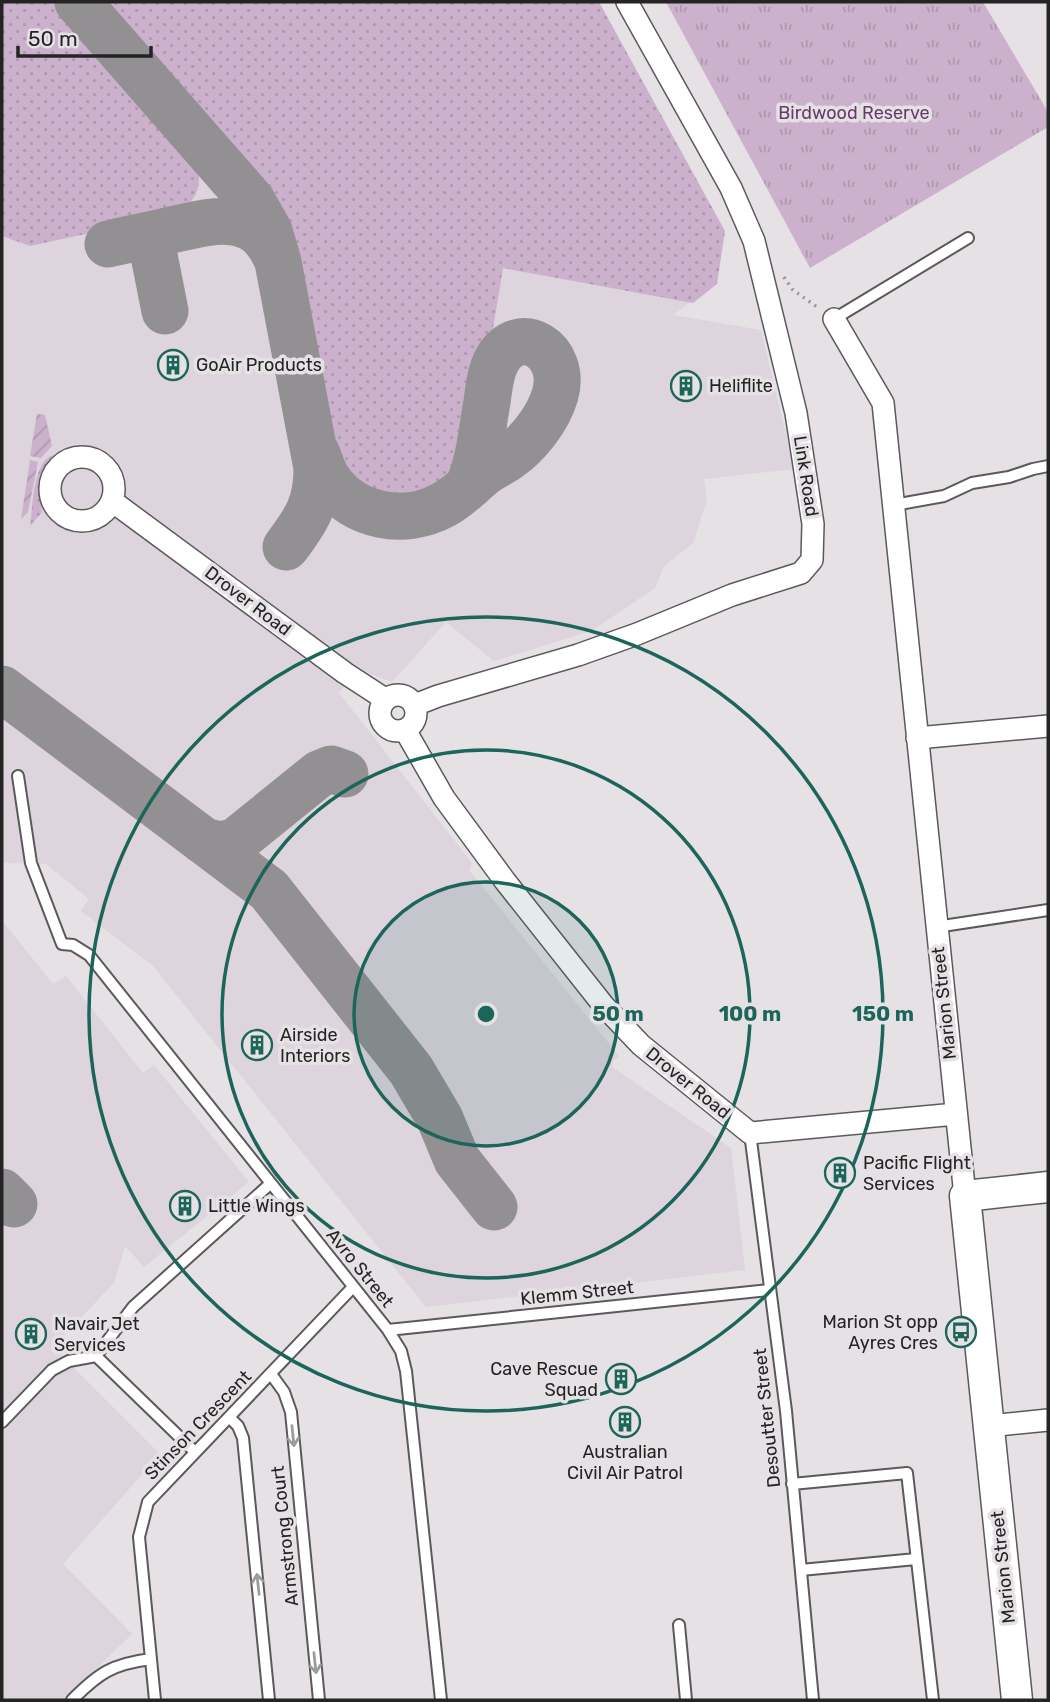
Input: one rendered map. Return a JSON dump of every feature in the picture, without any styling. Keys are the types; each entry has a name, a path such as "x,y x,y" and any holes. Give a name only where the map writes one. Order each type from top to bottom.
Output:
{"main road":[{"path":"965,1196 1048,1187"},
{"name":"Marion Street","path":"965,1196 1017,1700"}],"street":[{"name":"Link Road","path":"415,705 578,656 732,595 801,573 812,559 814,538 796,413 754,241 731,188 627,2"},
{"name":"Marion Street","path":"834,319 883,403 965,1196"},
{"name":"Drover Road","path":"112,500 345,673 386,699"},
{"path":"401,695 415,705 414,722 405,730 393,731 383,723 380,711 386,699 401,695"},
{"path":"917,738 1048,726"},
{"name":"Drover Road","path":"405,730 444,798 553,944 604,1006 641,1045 750,1133"},
{"path":"750,1133 956,1114"},
{"path":"989,1426 1048,1420"}],"lane":[{"path":"834,319 968,238"},
{"path":"894,505 944,496 972,483 1009,477 1048,466"},
{"name":"Avro Street","path":"18,776 31,863 62,944 73,945 89,955 388,1330 401,1351 406,1371 441,1700"},
{"path":"936,927 1048,910"},
{"name":"Desoutter Street","path":"750,1133 786,1411 813,1700"},
{"path":"2,1422 52,1370 69,1361 96,1356 133,1307 270,1184"},
{"name":"Stinson Crescent","path":"155,1700 139,1537 148,1502 353,1287"},
{"name":"Klemm Street","path":"388,1330 769,1290"},
{"path":"96,1356 195,1452"},
{"name":"Armstrong Court","path":"271,1374 284,1392 291,1412 319,1700"},
{"name":"Armstrong Court","path":"229,1417 238,1426 243,1438 270,1700"},
{"path":"792,1484 907,1473 933,1700"},
{"path":"800,1570 916,1559"},
{"path":"679,1625 685,1700"},
{"path":"72,1700 90,1682 113,1666 150,1659"}],"path":[{"path":"760,261 777,267 793,290 834,319"}],"shaded area":[{"path":"2,2 599,2 716,284 673,315 761,330 794,469 704,479 707,500 693,543 664,566 655,588 591,631 494,661 446,622 392,682 357,669 339,693 472,863 469,870 619,1056 613,1061 612,1067 731,1148 745,1270 426,1307 153,966 81,911 89,899 46,864 4,863 2,871"},
{"path":"2,915 4,923 53,984 66,976 143,1073 154,1065 249,1182 144,1267 125,1246 114,1283 53,1347 160,1454 63,1564 132,1634 64,1700 2,1700"}],"green space":[{"path":"2,2 57,2 193,155 199,183 197,192 187,205 169,216 30,246 2,236"},
{"path":"98,2 599,2 725,231 717,284 693,303 503,268 471,461 467,468 452,487 426,502 396,507 367,500 344,482 331,458 292,253 277,210 267,194"},
{"name":"Birdwood Reserve","path":"666,2 983,2 1048,112 1048,127 810,268"},
{"path":"37,414 45,415 52,446 41,458 30,456"},
{"path":"53,455 39,482 42,512 30,526 38,475 46,459"},
{"path":"30,460 38,462 28,512 21,519"}],"taxiway":[{"path":"78,2 252,201 269,231 278,262 317,468 313,501 300,528 286,547"},
{"path":"108,244 201,224 230,222 255,230 266,240 275,255"},
{"path":"150,235 165,311"},
{"path":"316,452 327,478 352,503 366,510 397,516 413,515 443,505 515,452 542,422 552,404 557,379 555,365 539,346 528,342 517,343 506,348 497,360 490,381 478,454 469,485"},
{"path":"2,689 269,890 411,1070 440,1119 457,1160 494,1207"},
{"path":"202,840 219,844 236,841 319,774 331,769 345,774"},
{"path":"2,1192 14,1204"}],"place":[{"name":"GoAir Products","path":"173,365"},
{"name":"Heliflite","path":"686,386"},
{"name":"Airside Interiors","path":"257,1045"},
{"name":"Pacific Flight Services","path":"840,1173"},
{"name":"Little Wings","path":"185,1206"},
{"name":"Marion St opp Ayres Cres","path":"961,1332"},
{"name":"Navair Jet Services","path":"31,1334"},
{"name":"Cave Rescue Squad","path":"621,1379"},
{"name":"Australian Civil Air Patrol","path":"625,1422"}]}
